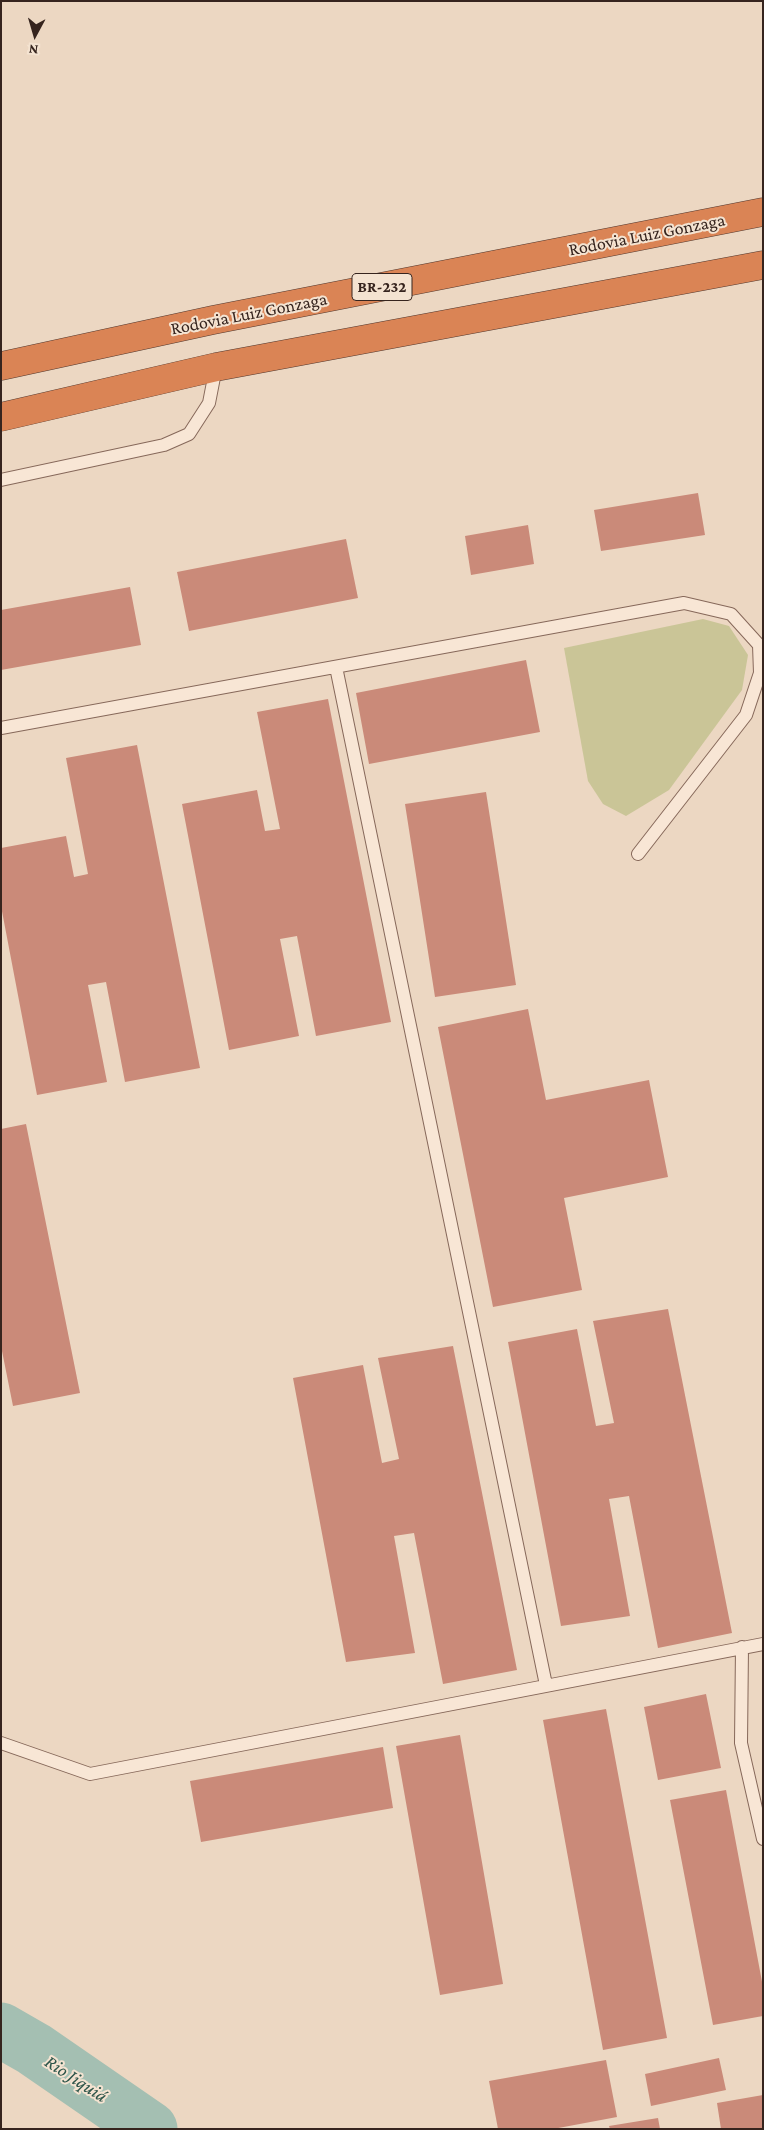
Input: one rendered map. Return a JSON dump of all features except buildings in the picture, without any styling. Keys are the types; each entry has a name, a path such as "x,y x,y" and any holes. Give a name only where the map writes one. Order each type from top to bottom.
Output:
{"highway":[{"name":"Rodovia Luiz Gonzaga","path":"1,366 213,320 763,212"},
{"path":"1,417 216,367 763,265"}],"lane":[{"path":"1,480 164,445 189,434 209,403 216,367"},
{"path":"1,728 684,603 731,614 759,645 760,674 746,715 638,854"},
{"path":"336,667 546,1685"},
{"path":"1,1743 90,1774 763,1644"},
{"path":"742,1647 741,1743 763,1839"}],"shaded area":[{"path":"703,619 729,626 748,655 742,690 669,790 626,816 603,804 588,781 564,648"}],"waterway":[{"name":"Rio Jiquiá","path":"1,2030 34,2049 150,2129"}]}
